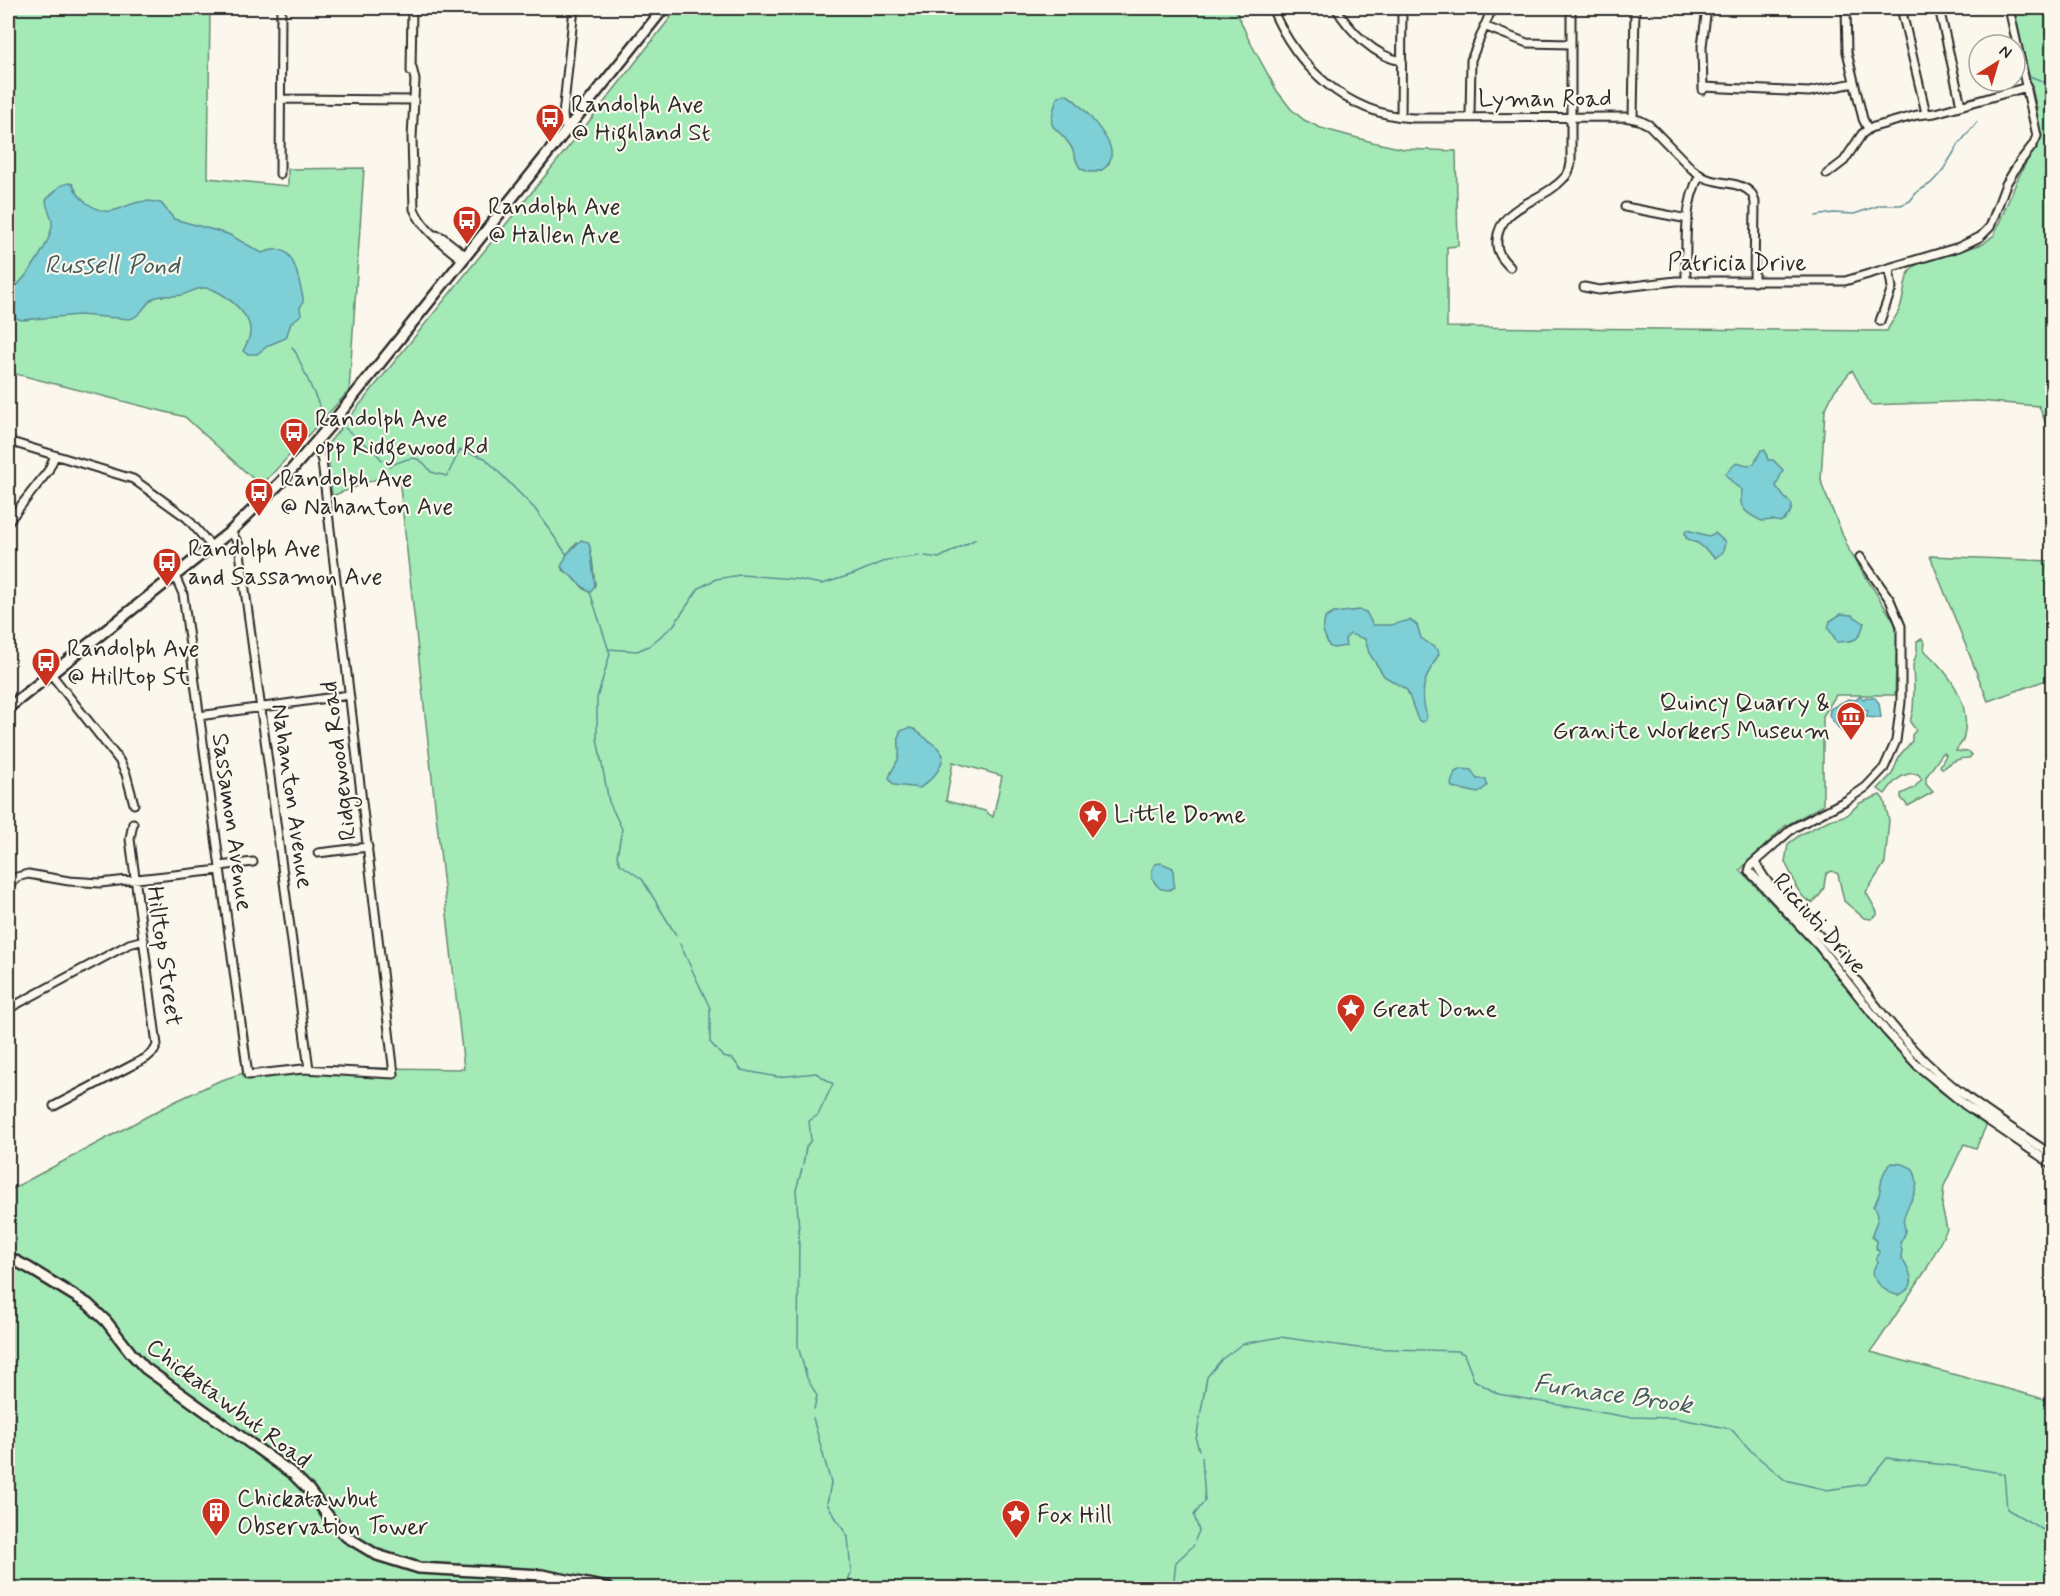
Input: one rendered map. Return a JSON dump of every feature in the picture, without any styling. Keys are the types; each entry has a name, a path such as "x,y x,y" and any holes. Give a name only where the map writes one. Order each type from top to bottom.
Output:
{"main road":[{"path":"8,708 212,547 274,489 313,447 664,8"},
{"name":"Chickatawbut Road","path":"8,1257 88,1304 106,1321 139,1363 293,1474 341,1532 366,1551 419,1568 542,1575 608,1588"}],"street":[{"path":"280,174 281,8"},
{"path":"412,8 410,127 414,209 419,219 435,235 444,238 465,258"},
{"path":"569,129 564,124 563,115 574,8"},
{"name":"Lyman Road","path":"1272,8 1296,51 1322,80 1360,106 1377,113 1401,117 1633,118 1649,125 1700,175 1713,182 1742,187 1752,194 1755,202 1754,282"},
{"path":"1336,8 1348,25 1365,41 1389,57 1402,61"},
{"path":"1401,117 1402,8"},
{"path":"1470,117 1471,60 1492,8"},
{"path":"1510,267 1499,253 1497,241 1504,220 1553,188 1565,177 1572,159 1571,8"},
{"path":"1633,118 1635,8"},
{"path":"1707,8 1702,46 1703,89 1809,92 1854,82"},
{"path":"1846,8 1846,45 1863,119 1868,129"},
{"path":"1901,8 1926,114"},
{"path":"1939,8 1961,105"},
{"path":"1965,8 1979,8"},
{"name":"Patricia Drive","path":"2009,8 2015,33"},
{"path":"1484,26 1527,43 1571,44"},
{"name":"Patricia Drive","path":"1584,287 1599,290 1657,282 1686,281 1845,281 1968,243 1990,227 2006,184 2033,146 2037,136 2027,87"},
{"path":"1827,174 1844,161 1868,129 2005,93"},
{"path":"281,99 412,100"},
{"path":"1686,281 1688,219 1695,186 1700,175"},
{"path":"1625,207 1688,219"},
{"path":"1880,321 1892,288 1889,269"},
{"path":"8,441 122,475 137,482 187,518 212,547"},
{"name":"Ridgewood Road","path":"309,1069 394,1074 322,459 313,447"},
{"path":"8,522 48,471 55,456"},
{"name":"Nahanton Avenue","path":"231,531 240,545 309,1069"},
{"path":"1755,862 1793,828 1847,800 1866,787 1881,772 1895,746 1901,708 1902,626 1890,600 1860,557"},
{"name":"Sassamon Avenue","path":"175,576 182,590 248,1075 309,1069"},
{"path":"51,674 119,760 126,774 134,804"},
{"path":"199,716 349,695"},
{"name":"Hilltop Street","path":"54,1106 146,1058 156,1048 157,1039 130,836 133,823"},
{"path":"318,854 368,847"},
{"path":"8,886 17,877 28,874 88,883 136,879 253,862"},
{"name":"Ricciuti Drive","path":"2052,1155 1967,1098 1920,1057 1886,1019 1833,951 1763,878 1755,862 1749,868 1751,874 1819,946 1886,1031 1918,1065 1973,1111 2052,1164"},
{"path":"8,1009 129,944 144,940"}],"green space":[{"path":"8,8 210,8 208,178 288,186 288,169 364,168 349,391 261,486 185,417 8,372"},
{"path":"678,8 760,8 805,12 840,8 1235,8 1248,38 1277,91 1291,109 1304,120 1321,128 1404,149 1456,151 1458,246 1447,247 1447,327 1887,331 1899,310 1907,278 1913,267 1919,263 1983,244 1994,235 2018,178 2039,138 2034,110 2037,109 2027,67 2027,33 2019,33 2013,8 2052,8 2052,440 2039,406 1977,401 1871,405 1852,370 1835,390 1825,410 1821,480 1850,552 1895,623 1897,635 1895,695 1836,695 1823,716 1823,805 1785,826 1740,870 1815,949 1904,1058 1937,1089 1986,1126 1976,1148 1964,1144 1944,1186 1942,1207 1947,1229 1926,1270 1871,1352 2052,1401 2052,1588 8,1588 8,1191 174,1102 219,1081 243,1073 283,1067 464,1069 399,478 382,477 332,496 327,445","holes":["577,543 592,558 595,585 585,590 574,577 563,570 567,554","953,762 1002,776 993,817 985,811 946,801"]},
{"path":"1930,556 2052,561 2052,678 1988,701"},
{"path":"1922,639 1925,643 1924,649 1951,680 1962,703 1965,727 1962,741 1956,751 1969,752 1972,755 1969,758 1955,760 1943,769 1940,766 1946,755 1942,754 1926,777 1926,784 1933,792 1908,806 1901,798 1901,794 1914,788 1922,779 1918,774 1908,774 1899,778 1885,794 1878,789 1892,774 1900,755 1912,741 1912,735 1916,730 1910,722 1913,710 1913,665 1917,652 1917,641"},
{"path":"1880,795 1884,800 1889,820 1885,863 1866,892 1877,915 1871,919 1864,918 1844,901 1838,874 1832,871 1827,873 1821,893 1812,903 1804,898 1796,887 1785,862 1788,844 1829,820 1847,815 1860,803"}],"water":[{"path":"1065,94 1092,119 1109,145 1111,158 1102,170 1091,172 1080,168 1070,145 1053,126 1052,117 1057,98"},
{"name":"Russell Pond","path":"73,184 75,190 87,203 104,211 117,210 138,202 161,203 174,219 228,234 262,253 281,250 290,257 298,277 303,297 301,315 291,323 286,338 269,345 257,354 247,354 243,351 250,333 249,323 245,316 226,297 211,289 204,288 182,295 154,298 130,319 79,315 22,320 8,316 8,292 22,280 36,261 51,231 52,220 46,200 60,186"},
{"path":"1761,450 1765,450 1768,460 1773,460 1783,470 1776,486 1792,504 1789,515 1780,522 1762,521 1748,513 1741,504 1742,490 1725,474 1737,462 1747,465 1754,464"},
{"path":"1687,530 1709,536 1715,533 1725,542 1723,552 1715,558 1699,544 1686,538"},
{"path":"581,540 588,542 590,547 595,585 590,593 561,567 567,554"},
{"path":"1359,610 1366,612 1373,625 1391,625 1410,620 1417,625 1421,638 1438,650 1439,654 1424,684 1423,699 1427,717 1425,721 1418,720 1407,690 1384,676 1369,653 1365,639 1350,634 1345,639 1346,646 1333,648 1329,646 1323,631 1325,618 1334,613"},
{"path":"1841,614 1852,615 1864,623 1860,634 1855,639 1837,642 1828,628 1830,621"},
{"path":"1860,696 1864,699 1866,697 1875,698 1879,703 1881,717 1866,717 1868,711 1866,710 1853,718 1842,732 1829,716 1830,709 1848,699 1856,700"},
{"path":"914,729 938,748 943,755 936,774 920,788 894,785 889,779 899,756 900,731"},
{"path":"1461,769 1471,770 1477,779 1486,779 1487,786 1478,793 1452,787 1455,772"},
{"path":"1161,863 1173,868 1174,887 1169,890 1161,889 1152,877 1155,864"},
{"path":"1892,1163 1912,1168 1917,1181 1915,1192 1904,1217 1905,1234 1900,1243 1901,1257 1910,1273 1911,1283 1905,1291 1898,1295 1882,1287 1872,1273 1878,1262 1876,1258 1880,1253 1876,1248 1877,1241 1872,1237 1878,1217 1873,1206 1879,1195 1884,1173"}],"waterway":[{"path":"2027,75 2052,85"},
{"path":"1816,216 1833,213 1854,214 1881,205 1901,205 1910,201 1917,192 1941,173 1959,144 1977,122"},
{"path":"292,347 320,407 326,414"},
{"path":"345,428 382,460"},
{"path":"387,465 412,458 421,461 431,472 447,476 460,450 485,458 535,509 567,555"},
{"path":"925,556 939,558 976,539"},
{"path":"608,649 637,651 649,646 673,626 699,588 716,579 740,575 794,579 822,584 887,560 919,556"},
{"path":"590,592 610,654 597,698 597,738 609,802 622,829 617,856 620,864 642,879 676,935"},
{"path":"680,944 710,1008 710,1042 723,1057 733,1059 741,1070 778,1077 816,1073 833,1084 818,1115 809,1121 811,1140 806,1147 803,1165"},
{"path":"802,1169 796,1190 799,1230 798,1346 807,1378 817,1396 814,1409"},
{"name":"Furnace Brook","path":"1199,1450 1196,1440 1207,1377 1222,1359 1242,1344 1280,1337 1358,1348 1458,1351 1464,1354 1474,1380 1498,1394 1627,1417 1676,1418 1731,1429 1753,1453 1785,1480 1827,1490 1866,1484 1887,1458 2004,1474 2007,1509 2052,1535"},
{"path":"813,1418 831,1483 827,1504 848,1537 851,1573 846,1588"},
{"name":"Furnace Brook","path":"1195,1540 1199,1531 1194,1515 1205,1501 1202,1457"},
{"name":"Furnace Brook","path":"1173,1588 1176,1562 1194,1545"}],"place":[{"name":"Randolph Ave @ Highland St","path":"550,144"},
{"name":"Randolph Ave @ Hallen Ave","path":"467,246"},
{"name":"Randolph Ave opp Ridgewood Rd","path":"294,458"},
{"name":"Randolph Ave @ Nahanton Ave","path":"259,518"},
{"name":"Randolph Ave and Sassamon Ave","path":"167,588"},
{"name":"Randolph Ave @ Hilltop St","path":"46,688"},
{"name":"Quincy Quarry & Granite Workers Museum","path":"1851,742"},
{"name":"Little Dome","path":"1093,840"},
{"name":"Great Dome","path":"1351,1034"},
{"name":"Chickatawbut Observation Tower","path":"216,1538"},
{"name":"Fox Hill","path":"1016,1540"}]}
